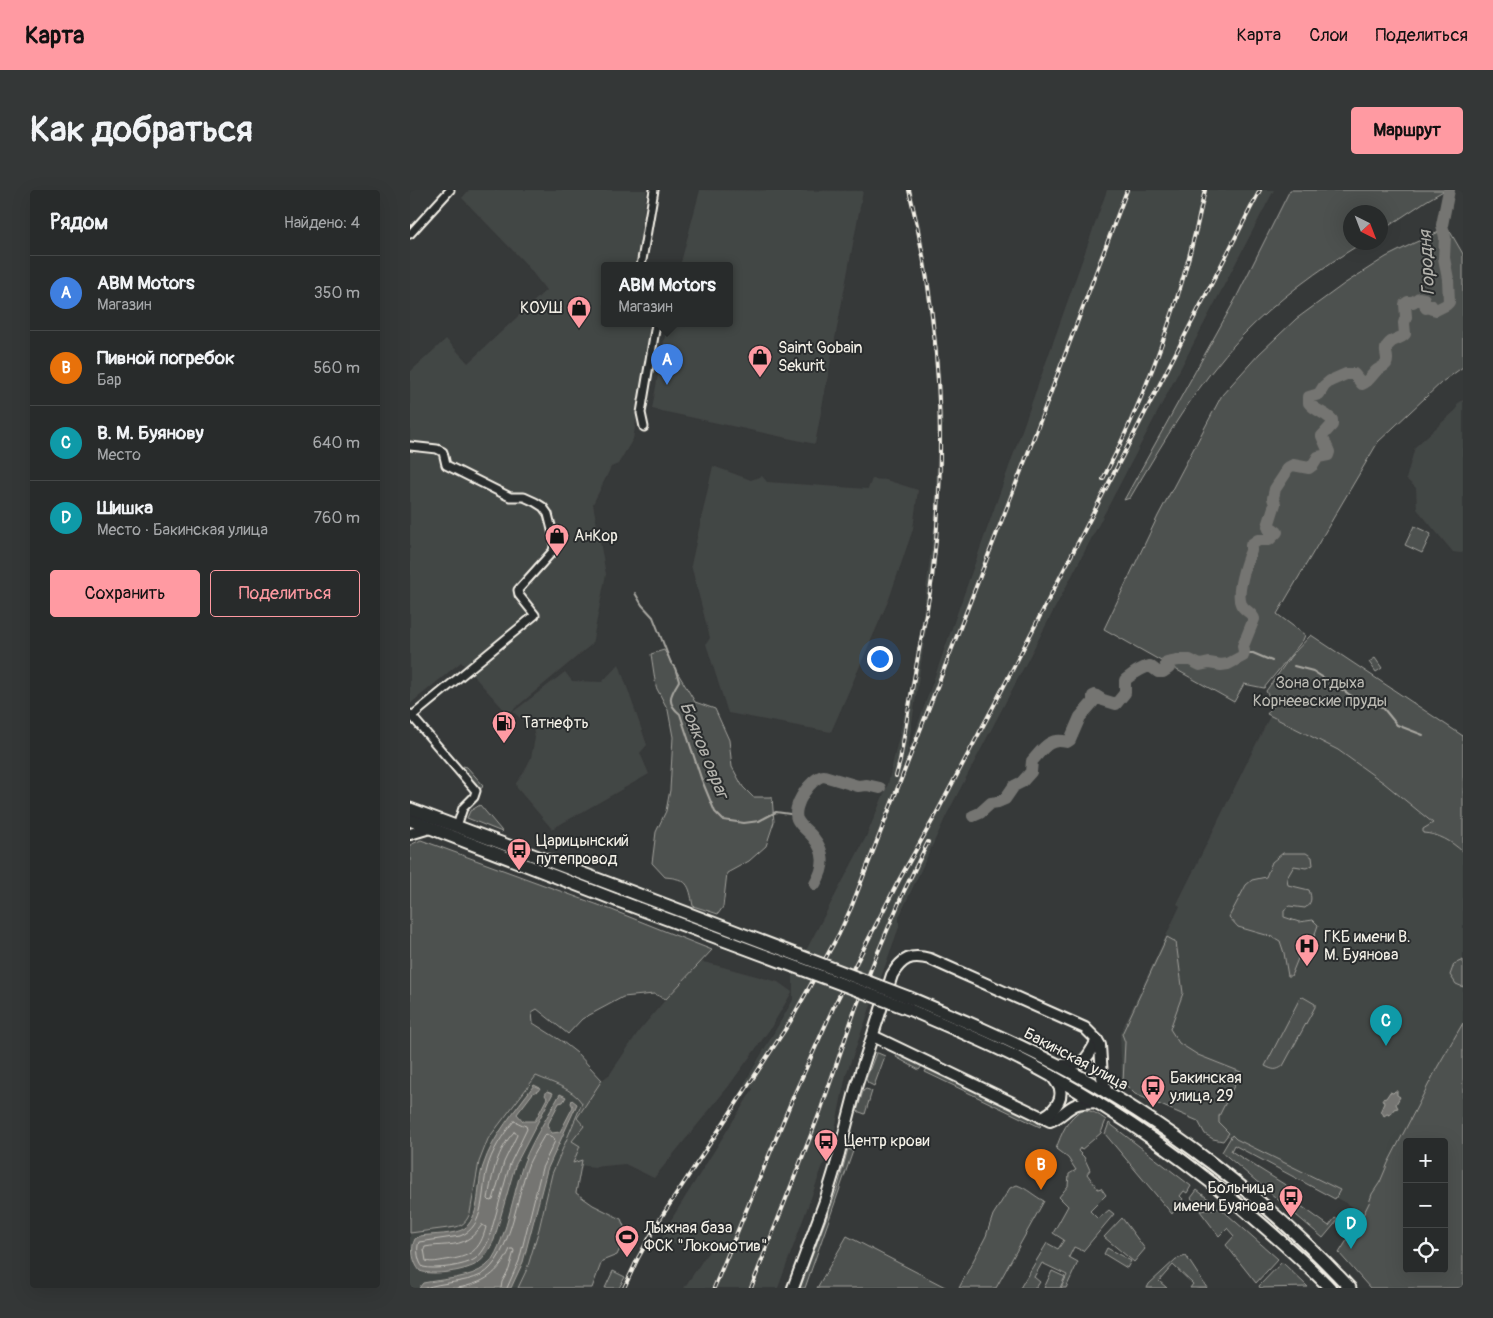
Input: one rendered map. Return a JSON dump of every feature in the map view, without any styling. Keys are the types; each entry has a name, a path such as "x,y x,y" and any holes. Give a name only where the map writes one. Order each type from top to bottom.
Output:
{"main road":[{"path":"410,809 620,888 908,1003"},
{"path":"410,820 616,900 908,1003"},
{"path":"410,834 430,828"},
{"path":"793,1288 829,1188 857,1084 892,975 897,966 905,960 913,956 930,959 1085,1028 1100,1045 1102,1077 1107,1093"},
{"name":"Бакинская улица","path":"908,1003 986,1031 1059,1065 1166,1130 1227,1176 1283,1223 1350,1288"},
{"name":"Бакинская улица","path":"908,1003 1050,1074 1097,1102 1160,1144 1204,1176 1290,1250 1330,1288"},
{"path":"872,1036 1050,1121 1075,1105 1097,1102"},
{"path":"1059,1065 1082,1063 1088,1057 1097,1040"},
{"path":"1041,1117 1049,1113 1059,1100 1060,1089 1050,1074"}],"street":[{"path":"410,234 450,190"},
{"path":"642,262 654,190"},
{"path":"644,427 641,413 655,327"},
{"path":"410,446 437,449 443,452 446,465 510,497 524,497 543,507 548,514 555,542 553,551 518,590 519,595 535,615 411,715 476,791 474,797 463,808 457,826"}],"shaded area":[{"path":"469,190 647,190 637,262 601,262 601,327 652,327 633,439 618,464 611,467 593,504 606,574 592,644 508,714 461,662 410,704 410,372 446,339 468,363 546,290 525,263 462,198"},
{"path":"700,190 863,191 815,444 652,409 666,327 733,327 733,262 681,262"},
{"path":"907,190 912,190 921,227 931,286 939,353 943,415 943,468 936,566 907,755 1107,190 1274,190 947,814 899,917 899,927 846,1075 834,1134 778,1288 684,1288 709,1251 660,1241 669,1223 753,1089 744,1084 793,1000 793,975 866,837 888,784 909,693 919,643 934,527 938,421 934,354 926,288 917,229"},
{"path":"1463,400 1463,552 1461,553 1453,552 1417,509 1416,488 1406,479 1415,447 1457,409 1457,404"},
{"path":"713,466 751,480 762,476 767,482 868,489 872,479 886,480 918,490 913,529 889,599 831,732 728,713 706,644 710,638 691,565"},
{"path":"619,664 647,745 640,753 649,774 552,829 517,788 516,783 531,758 535,738 533,729 513,712 565,672 572,681 602,682"},
{"name":"ГКБ имени В. М. Буянова","path":"1270,716 1338,750 1384,783 1463,848 1463,1028 1364,1213 1236,1143 1225,1134 1134,1094 1122,1084 1120,1034 1180,906 1177,904"},
{"path":"700,962 778,982 792,992 770,1029 728,1087 654,1178 625,1164 594,1167 572,1164 572,1141 584,1126 577,1118 602,1080 610,1074 639,1031"},
{"path":"535,1075 572,1092 582,1103 552,1174 539,1229 527,1269 518,1288 410,1288 410,1233 456,1227 470,1213 479,1162 488,1139"}],"green space":[{"path":"1290,190 1445,190 1388,226 1388,205 1343,205 1343,250 1351,250 1299,286 1269,310 1242,336 1195,394 1130,498 1124,500 1236,298"},
{"path":"1448,228 1463,254 1463,367 1442,382 1378,442 1277,614 1305,635 1264,688 1244,684 1234,702 1104,629 1158,516 1222,395 1259,354 1296,319 1344,284 1386,257"},
{"path":"1414,526 1431,534 1422,553 1405,545"},
{"name":"Зона отдыха Корнеевские пруды","path":"1311,635 1463,736 1463,852 1444,839 1423,833 1423,829 1433,823 1384,783 1338,750 1267,714 1273,706 1266,691 1291,656"},
{"path":"664,650 695,702 715,709 729,740 732,767 743,787 753,797 772,797 774,822 766,846 749,861 727,873 723,907 718,914 693,906 686,884 679,879 665,877 652,863 656,832 666,811 670,790 673,737 668,710 656,687 651,654"},
{"path":"1375,658 1382,668 1376,672 1369,662"},
{"path":"463,766 467,767 483,785 482,788 478,789 462,769"},
{"path":"480,805 502,832 467,818 470,811"},
{"path":"421,840 612,910 712,950 666,999 654,994 623,997 582,1019 568,1034 537,1009 532,1012 533,1023 577,1053 602,1080 577,1118 584,1126 572,1141 580,1146 573,1163 582,1160 576,1193 593,1205 621,1219 627,1234 617,1255 602,1261 592,1288 518,1288 527,1269 539,1229 552,1174 582,1103 573,1093 536,1076 488,1139 479,1162 470,1213 465,1222 456,1227 410,1233 410,845"},
{"path":"1283,853 1306,853 1312,857 1313,865 1306,868 1294,866 1287,878 1288,885 1309,890 1311,900 1305,908 1289,906 1284,910 1284,917 1299,922 1313,920 1318,925 1313,940 1299,956 1291,976 1288,976 1280,941 1273,937 1238,927 1229,917 1246,885 1252,880 1266,877 1272,862"},
{"path":"1167,937 1176,942 1183,993 1170,1029 1179,1043 1198,1055 1241,1072 1219,1116 1219,1123 1229,1133 1223,1141 1213,1139 1205,1134 1198,1121 1135,1094 1123,1082 1125,1042 1122,1034"},
{"path":"1463,960 1463,987 1456,984 1450,975 1454,964"},
{"path":"1303,997 1315,1004 1315,1007 1283,1066 1274,1069 1265,1066 1300,998"},
{"path":"1463,1023 1463,1288 1370,1288 1339,1253 1364,1213 1438,1066"},
{"path":"876,1053 885,1056 874,1086 868,1083 866,1079"},
{"path":"898,1053 922,1066 919,1070 896,1057"},
{"path":"927,1068 1031,1117 1041,1126 925,1072"},
{"path":"866,1089 872,1091 865,1114 857,1111 863,1091"},
{"path":"1109,1098 1214,1173 1264,1213 1312,1256 1310,1258 1262,1215 1212,1175 1108,1101"},
{"path":"1082,1110 1095,1113 1106,1120 1101,1133 1078,1151 1084,1157 1090,1170 1087,1174 1098,1189 1101,1188 1106,1195 1090,1211 1098,1219 1109,1210 1114,1214 1083,1251 1074,1247 1069,1257 1078,1262 1066,1288 1061,1288 1067,1275 1042,1263 1034,1277 1040,1282 1036,1288 1020,1288 1047,1243 1058,1249 1064,1240 1053,1233 1068,1206 1059,1197 1068,1186 1069,1174 1076,1170 1068,1158 1056,1149 1069,1121"},
{"path":"1109,1123 1191,1186 1187,1193 1184,1191 1180,1196 1183,1199 1172,1214 1105,1134"},
{"path":"1232,1135 1236,1139 1340,1190 1335,1199 1234,1145 1231,1151 1295,1191 1290,1198 1329,1226 1335,1218 1338,1220 1323,1238 1222,1152"},
{"path":"848,1149 853,1151 805,1288 800,1288 837,1190"},
{"path":"1017,1185 1044,1201 996,1288 959,1288 986,1236 993,1215 1010,1188"},
{"path":"1197,1190 1216,1205 1199,1207 1191,1198"},
{"path":"1220,1208 1278,1259 1256,1283 1226,1245 1234,1236 1227,1228 1219,1236 1200,1211"},
{"path":"1122,1218 1145,1249 1134,1262 1104,1237"},
{"path":"847,1236 947,1288 817,1288"},
{"path":"1107,1248 1131,1261 1127,1268 1104,1254"},
{"path":"1186,1256 1207,1288 1190,1288 1193,1284 1173,1265 1159,1281 1167,1288 1147,1288 1176,1259"},
{"path":"1282,1262 1308,1287 1260,1288 1259,1286"},
{"path":"613,1271 625,1277 619,1288 605,1288"},
{"path":"1052,1271 1065,1277 1060,1288 1044,1288"}],"water":[{"path":"534,1085 540,1088 533,1093 517,1114 523,1121 535,1121 547,1098 545,1095 547,1091 553,1093 515,1166 494,1240 487,1253 478,1263 466,1268 441,1273 420,1271 413,1255 415,1239 420,1236 456,1232 465,1228 470,1222 474,1215 481,1174 487,1155 505,1124"},
{"path":"1397,1091 1397,1095 1400,1097 1396,1104 1398,1108 1394,1109 1390,1115 1384,1116 1381,1110 1384,1103 1382,1099 1386,1098 1390,1092 1393,1093"},
{"path":"560,1094 566,1097 563,1102 559,1103 547,1126 552,1133 560,1132 573,1107 572,1100 577,1104 547,1170 523,1262 511,1288 419,1288 423,1283 472,1274 486,1266 493,1258 504,1233 524,1162 536,1136"}],"waterway":[{"name":"Городня","path":"973,816 980,813 991,803 1005,799 1014,786 1022,782 1031,772 1032,761 1043,748 1055,741 1067,742 1070,740 1080,717 1093,702 1093,696 1095,695 1116,704 1125,693 1125,680 1146,667 1150,666 1158,672 1163,672 1169,668 1166,664 1167,662 1190,660 1200,665 1209,663 1221,665 1228,664 1243,656 1243,646 1254,619 1242,606 1240,599 1242,578 1251,551 1251,545 1258,540 1269,540 1277,532 1269,529 1268,526 1275,504 1273,498 1275,489 1286,470 1293,465 1309,468 1318,457 1328,455 1329,452 1322,436 1332,425 1332,420 1311,406 1309,397 1319,394 1330,381 1346,374 1354,374 1362,384 1385,365 1387,361 1386,347 1392,341 1405,334 1405,304 1419,298 1424,299 1426,308 1431,305 1432,309 1436,310 1449,302 1448,279 1444,258 1445,237 1442,225 1449,190"},
{"name":"Бояков овраг","path":"635,593 642,605 653,617 671,663 675,668 679,681 672,694 672,706 680,714 701,778 715,812 723,820 744,823 759,821 776,812 797,815"},
{"path":"1244,651 1272,661"},
{"path":"1294,666 1313,671 1358,700 1376,703 1384,709 1397,725 1423,735"},
{"name":"Городня","path":"815,884 821,872 822,854 813,837 800,824 796,813 800,800 808,787 814,781 824,776 858,786 867,785 880,788"}],"railway":[{"path":"896,776 931,587 940,481 940,432 934,334 920,238 909,190"},
{"path":"624,1288 660,1219 790,1022 839,934 851,908 1028,453 1127,190"},
{"path":"1103,479 1136,410 1164,338 1187,265 1205,190"},
{"path":"714,1288 794,1095 834,1006 899,880 992,709 1260,190"},
{"path":"751,1288 820,1112 855,1010 875,959 904,891 928,842"}],"place":[{"name":"КОУШ","path":"579,329"},
{"name":"Saint Gobain Sekurit","path":"760,378"},
{"name":"ABM Motors","path":"667,385"},
{"name":"АнКор","path":"557,557"},
{"name":"Татнефть","path":"504,744"},
{"name":"Царицынский путепровод","path":"519,871"},
{"name":"ГКБ имени В. М. Буянова","path":"1307,967"},
{"name":"В. М. Буянову","path":"1386,1046"},
{"name":"Бакинская улица, 29","path":"1153,1108"},
{"name":"Центр крови","path":"826,1162"},
{"name":"Пивной погребок","path":"1041,1190"},
{"name":"Больница имени Буянова","path":"1291,1218"},
{"name":"Шишка","path":"1351,1249"},
{"name":"Лыжная база ФСК \"Локомотив\"","path":"627,1258"}]}
